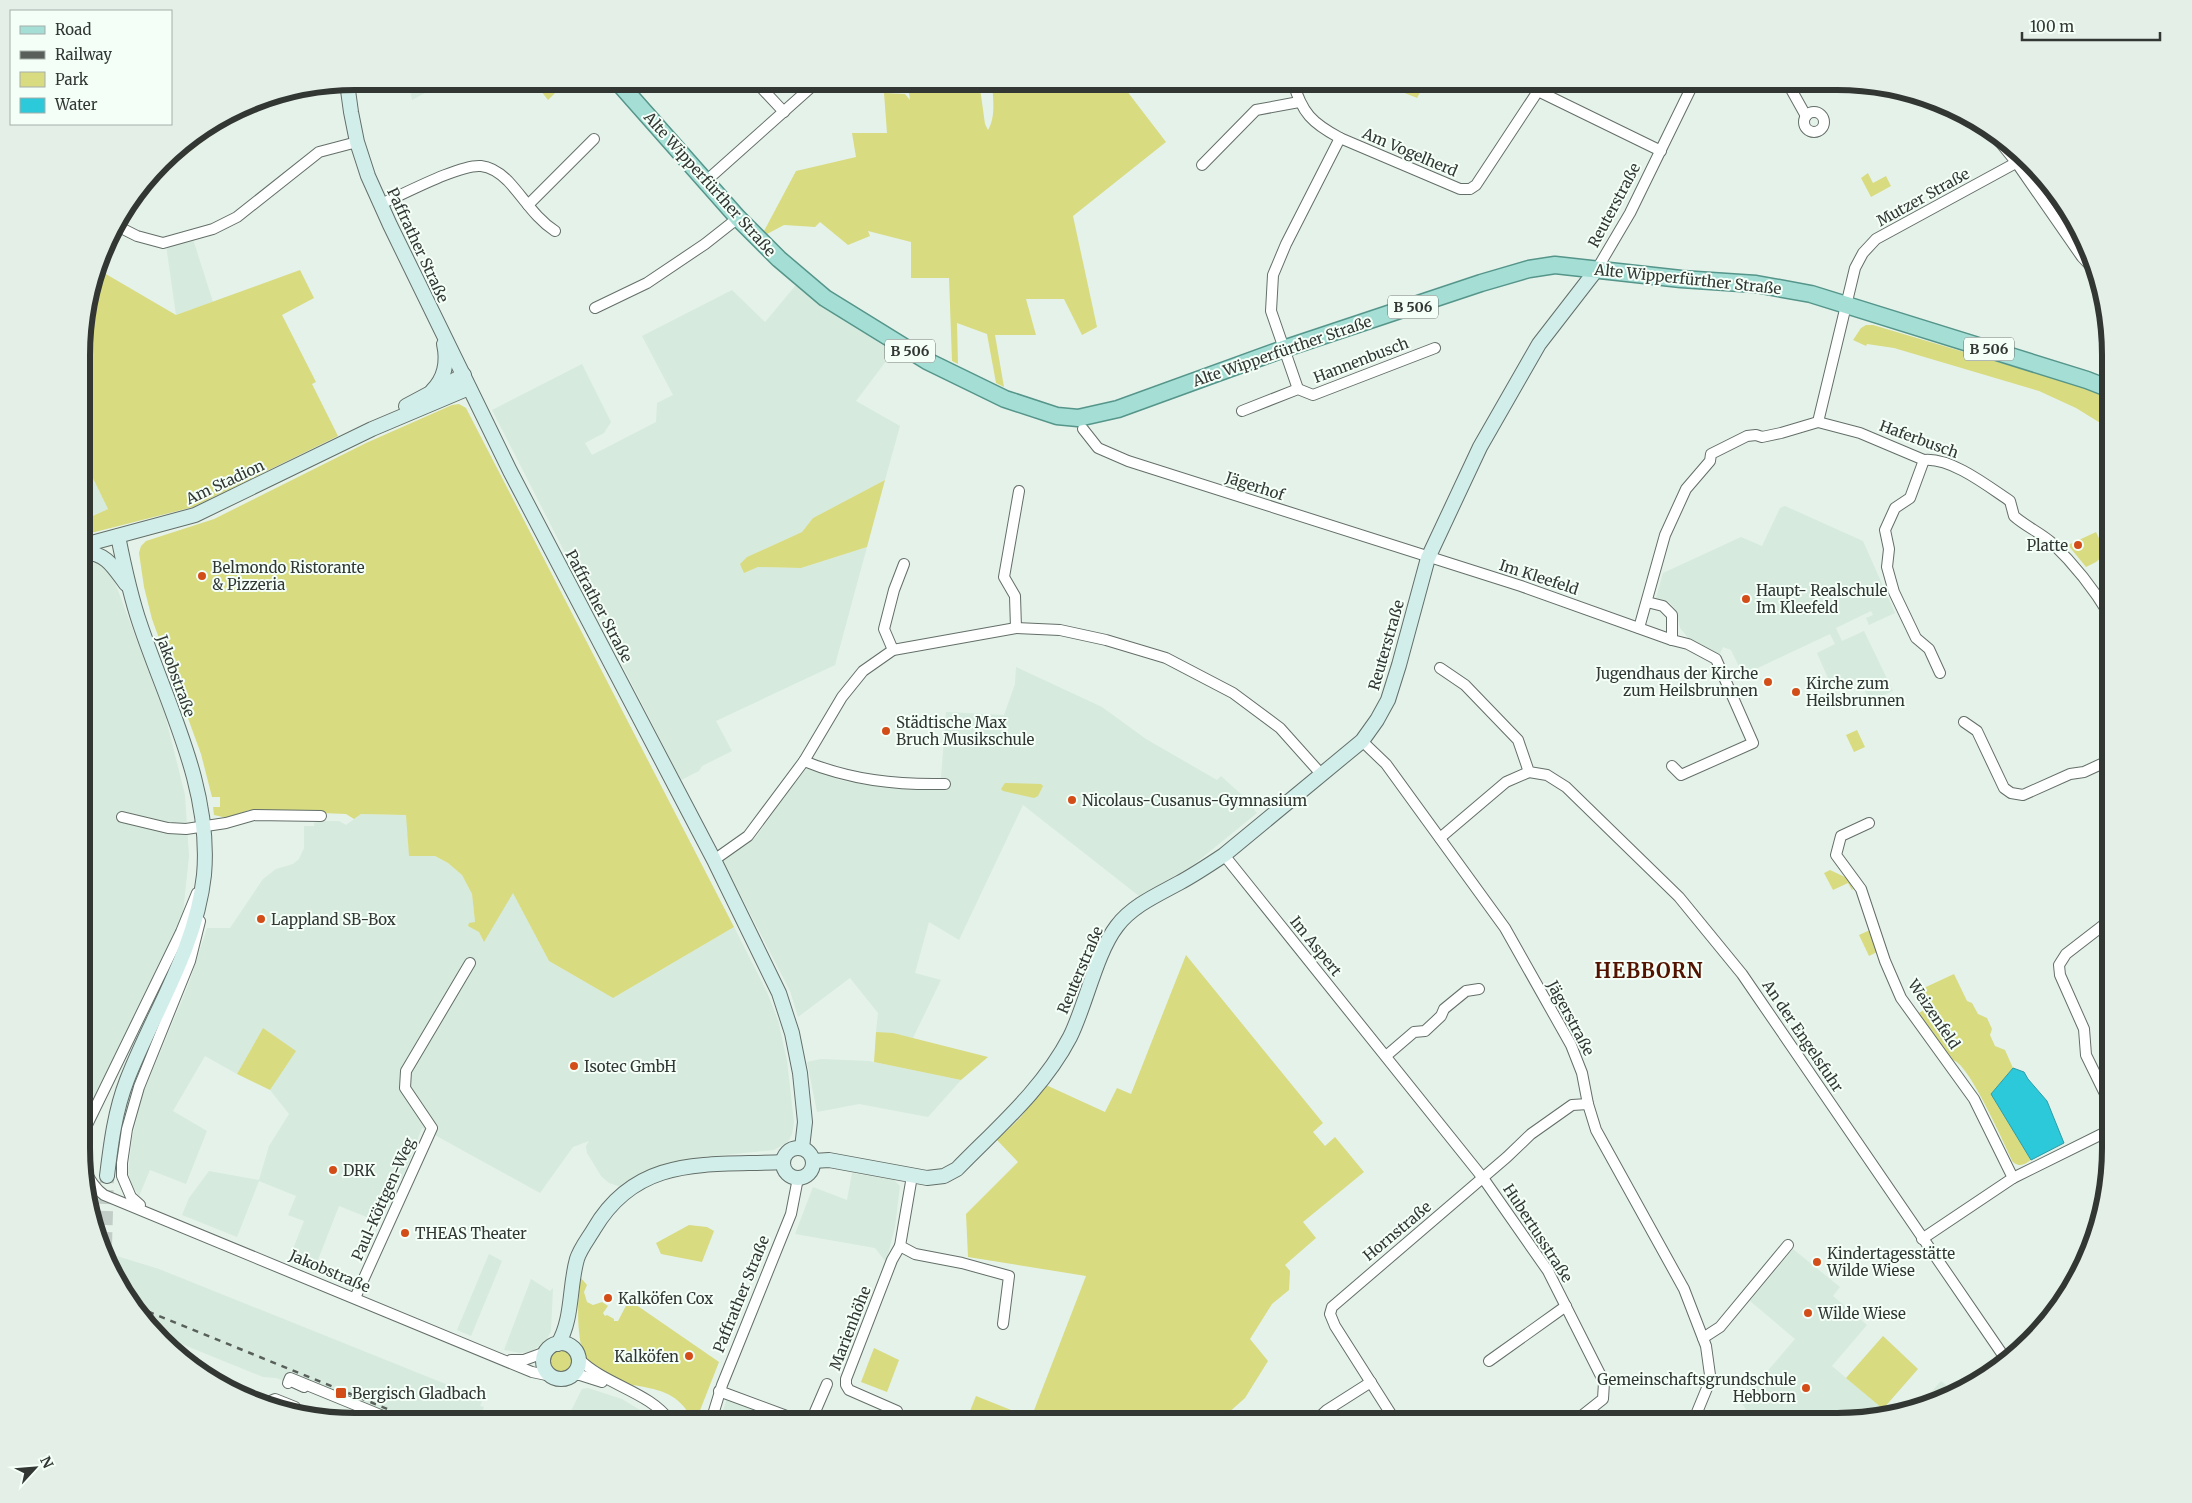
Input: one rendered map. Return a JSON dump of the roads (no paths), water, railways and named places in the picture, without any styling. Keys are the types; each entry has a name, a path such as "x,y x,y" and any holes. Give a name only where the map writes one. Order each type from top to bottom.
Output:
{"main road":[{"name":"Alte Wipperfürther Straße","path":"626,90 738,218 779,259 812,287 866,324 927,361 1006,399 1050,415 1078,418 1104,412 1286,348 1529,269 1555,265 1681,280 1756,284 1818,295 2102,386"}],"street":[{"name":"Paffrather Straße","path":"348,90 350,112 357,142 368,176 442,334 588,621 714,860 783,1002 792,1033 800,1073 805,1122 802,1148"},
{"path":"764,90 784,112"},
{"path":"706,181 808,90"},
{"path":"1295,90 1299,102 1319,127 1340,138"},
{"name":"Am Vogelherd","path":"1286,348 1271,311 1272,275 1340,138 1460,189 1470,189 1476,185 1534,90"},
{"name":"Am Vogelherd","path":"1544,90 1661,151"},
{"name":"Reuterstraße","path":"813,1161 829,1160 927,1178 944,1176 957,1169 1034,1091 1054,1065 1070,1037 1101,956 1116,927 1140,904 1202,870 1224,855 1362,741 1388,700 1428,558 1480,447 1539,344 1597,269 1630,213 1690,90"},
{"path":"1791,90 1806,116"},
{"path":"1202,165 1256,110 1299,102"},
{"path":"528,205 594,139"},
{"path":"122,228 137,236 162,242 213,229 236,217 319,152 357,142"},
{"name":"Mutzer Straße","path":"1845,305 1855,268 1863,253 1876,239 2018,161"},
{"path":"2020,163 2084,259"},
{"path":"381,204 474,166 492,169 507,181 545,224 555,231"},
{"path":"595,308 647,283 705,244 738,218"},
{"path":"1639,628 1665,535 1686,490 1710,461 1711,454 1747,436 1756,435 1762,437 1818,422 1845,305"},
{"path":"428,395 440,383 444,372 446,351 442,334"},
{"name":"Hannenbusch","path":"1286,348 1298,389"},
{"name":"Hannenbusch","path":"1242,411 1298,389 1314,396 1435,348"},
{"name":"Am Stadion","path":"372,429 389,415 428,395 466,382"},
{"name":"Am Stadion","path":"90,543 195,515 466,382"},
{"name":"Haferbusch","path":"1818,422 1860,433 1924,460 1934,459 1949,465 2010,502 2014,516 2051,542 2084,581 2093,588 2102,603"},
{"name":"Jägerhof","path":"1083,429 1098,448 1110,454 1428,558"},
{"path":"1924,460 1910,498 1895,508 1885,530 1889,549 1887,567 1894,592 1916,638 1929,649 1940,673"},
{"path":"1016,628 1015,596 1004,577 1019,491"},
{"name":"Jakobstraße","path":"118,536 128,587 182,739 196,792 202,827 204,875 200,922 190,961 139,1087 127,1130 122,1176 131,1197 146,1210"},
{"path":"90,554 102,556 110,562 128,587"},
{"name":"Im Kleefeld","path":"1428,558 1521,586 1688,644 1716,659 1753,742 1681,775 1672,766"},
{"path":"893,650 884,629 894,590 904,564"},
{"path":"1647,602 1663,606 1672,615 1672,640"},
{"path":"714,860 748,836 804,761 842,697 863,671 893,650 1016,628 1060,630 1106,640 1166,658 1234,693 1280,728 1322,775"},
{"path":"1440,668 1466,686 1518,740 1529,772 1506,782 1440,838"},
{"path":"1964,722 1977,731 2004,788 2011,793 2023,795 2070,774 2084,772 2102,764"},
{"name":"Jägerstraße","path":"1362,741 1386,764 1505,928 1566,1037 1582,1073 1588,1104 1596,1130 1684,1289 1703,1338 1710,1360 1710,1375 1708,1388 1697,1413"},
{"path":"804,761 831,772 860,779 902,783 945,784"},
{"name":"An der Engelsfuhr","path":"1529,772 1548,775 1566,787 1679,897 1721,946 2002,1354"},
{"path":"122,817 168,828 202,827 254,815 321,816"},
{"name":"Weizenfeld","path":"1869,823 1841,836 1836,855 1861,889 1885,961 1901,998 1974,1099 2013,1178"},
{"name":"Im Aspert","path":"1224,855 1483,1178"},
{"path":"107,1176 117,1109 136,1057 192,931 204,875"},
{"name":"Jakobstraße","path":"90,1119 180,932 204,875"},
{"path":"2102,926 2066,954 2059,965 2060,975 2084,1028 2086,1056 2102,1088"},
{"name":"Paul-Köttgen-Weg","path":"355,1298 432,1128 405,1088 406,1071 470,964"},
{"path":"1386,1056 1414,1032 1425,1031 1441,1016 1444,1009 1466,991 1479,988"},
{"name":"Hornstraße","path":"1390,1413 1335,1326 1330,1314 1332,1307 1483,1178 1531,1134 1572,1105 1588,1104"},
{"path":"1922,1239 2013,1178 2102,1134"},
{"path":"802,1148 808,1152 813,1161 809,1173 798,1178 787,1173 784,1162 786,1155 791,1150 802,1148"},
{"path":"558,1344 567,1328 570,1296 578,1257 607,1209 628,1190 654,1174 688,1166 784,1162"},
{"name":"Marienhöhe","path":"897,1413 849,1390 846,1386 846,1379 892,1260 900,1246 912,1176"},
{"name":"Paffrather Straße","path":"713,1413 720,1392 791,1214 798,1178"},
{"name":"Hubertusstraße","path":"1483,1178 1548,1271 1604,1382 1603,1399 1585,1413"},
{"name":"Jakobstraße","path":"92,1180 104,1195 146,1210 503,1358 532,1372 564,1379 580,1374 622,1388"},
{"path":"1703,1338 1720,1327 1788,1245"},
{"path":"900,1246 915,1254 962,1263 1009,1276 1004,1324"},
{"path":"570,1296 578,1357 578,1368 572,1375"},
{"name":"Hubertusstraße","path":"1490,1361 1566,1306"},
{"name":"Jakobstraße","path":"503,1358 524,1360 546,1352 558,1344 567,1345 604,1379 647,1401 663,1413"},
{"path":"546,1352 544,1368 551,1376"},
{"path":"304,1387 291,1381 288,1383 290,1378 375,1413"},
{"path":"1324,1413 1371,1382"},
{"path":"813,1413 826,1384"},
{"path":"720,1392 778,1413"},
{"path":"273,1400 290,1405"}],"water":[{"path":"2013,1068 2024,1072 2047,1101 2064,1143 2031,1160 1991,1094"}],"tunnel":[{"path":"105,1237 107,1176"}],"railway":[{"path":"146,1311 397,1413"}],"place":[{"name":"Platte","path":"2078,545"},
{"name":"Belmondo Ristorante & Pizzeria","path":"202,576"},
{"name":"Haupt- Realschule Im Kleefeld","path":"1746,599"},
{"name":"Jugendhaus der Kirche zum Heilsbrunnen","path":"1768,682"},
{"name":"Kirche zum Heilsbrunnen","path":"1796,692"},
{"name":"Städtische Max Bruch Musikschule","path":"886,731"},
{"name":"Nicolaus-Cusanus-Gymnasium","path":"1072,800"},
{"name":"Lappland SB-Box","path":"261,919"},
{"name":"Isotec GmbH","path":"574,1066"},
{"name":"DRK","path":"333,1170"},
{"name":"THEAS Theater","path":"405,1233"},
{"name":"Kindertagesstätte Wilde Wiese","path":"1817,1262"},
{"name":"Kalköfen Cox","path":"608,1298"},
{"name":"Wilde Wiese","path":"1808,1313"},
{"name":"Kalköfen","path":"689,1356"},
{"name":"Gemeinschaftsgrundschule Hebborn","path":"1806,1388"},
{"name":"Bergisch Gladbach","path":"341,1393"}],"district":[{"name":"HEBBORN","path":"1649,970"}]}
